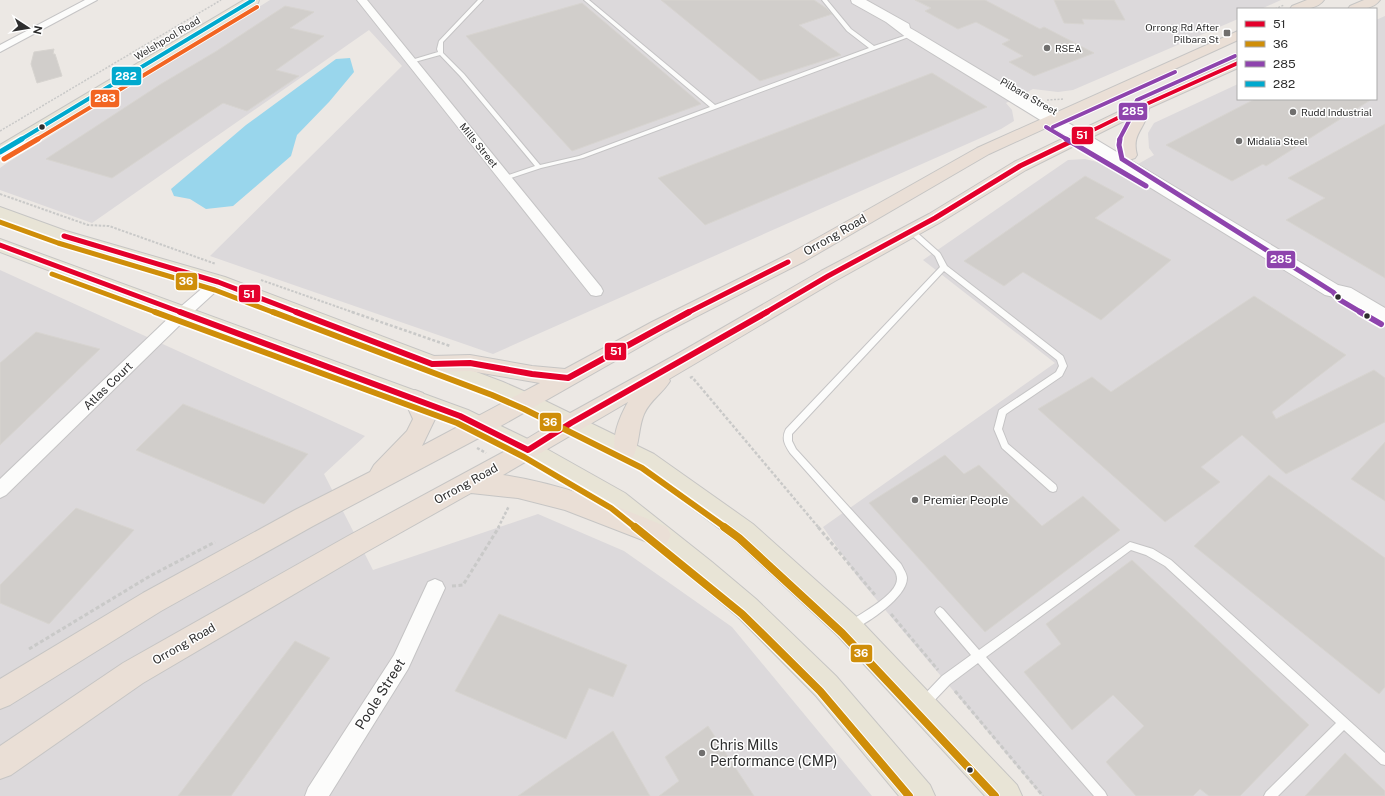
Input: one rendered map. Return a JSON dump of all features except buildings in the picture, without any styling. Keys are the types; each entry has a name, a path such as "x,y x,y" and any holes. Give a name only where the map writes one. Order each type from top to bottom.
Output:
{"highway":[{"path":"1299,8 1318,0"},
{"path":"1357,8 1374,0"},
{"name":"Orrong Road","path":"0,695 152,602 304,518 527,402 659,328 798,258 983,151 1237,35"},
{"name":"Orrong Road","path":"0,764 133,673 356,544 516,456 828,276 911,231 1020,166 1142,106 1237,62"},
{"path":"1129,155 1126,145 1127,140 1139,120 1142,106"},
{"path":"625,450 628,425 635,407 652,388 686,359"},
{"path":"432,364 470,364 568,378"},
{"path":"372,483 416,437 424,419 415,399"},
{"path":"468,483 518,486 601,510 658,535"}],"main road":[{"name":"Welshpool Road","path":"2,148 232,0"},
{"name":"Welshpool Road","path":"2,148 253,0"},
{"name":"Pilbara Street","path":"858,0 912,35 1084,134 1332,290 1344,293 1385,317"},
{"name":"Pilbara Street","path":"892,21 938,44 1056,118"},
{"name":"Pilbara Street","path":"1084,134 1129,155 1338,286 1344,293"},
{"path":"0,213 60,235 218,282 432,364 527,402 646,461 744,532 848,627 1006,796"},
{"path":"0,245 460,416 482,426 516,456 616,501 747,608 826,686 919,796"}],"street":[{"path":"0,49 92,0"},
{"name":"Mills Street","path":"362,0 596,291"},
{"name":"Atlas Court","path":"0,490 183,313 218,282"},
{"name":"Poole Street","path":"316,796 401,662 435,588"}],"lane":[{"path":"481,0 441,42 441,53 462,75 539,167"},
{"path":"586,0 714,107"},
{"path":"824,0 849,30 873,48"},
{"path":"505,178 539,167 581,157 873,48 912,35"},
{"path":"411,61 441,53"},
{"path":"911,231 938,255 944,267 1060,358 1063,366 1059,374 1002,412 998,429 1005,446 1052,488"},
{"path":"848,627 882,604 898,591 902,579 898,567 793,451 787,442 787,436 789,431 944,267"},
{"path":"922,706 946,680 1130,546 1153,553 1168,563 1385,760"},
{"path":"940,612 1101,796"},
{"path":"1270,796 1344,723"}],"path":[{"path":"0,131 221,0"},
{"path":"686,380 692,377 1043,796"},
{"path":"459,438 516,456"},
{"path":"435,588 463,585 500,525 518,486"}],"shaded area":[{"path":"270,0 1281,0 1263,8 1237,8 1237,19 1073,90 1058,92 1033,89 1006,103 1012,110 1014,121 1001,129 493,354 210,256 402,66 369,30 92,223 0,190 0,168"},
{"path":"1385,16 1385,796 1042,796 860,580 823,527 1055,363 923,260 1068,160 1085,159 1101,163 1122,173 1154,155 1149,148 1148,133 1154,123 1237,84 1237,100 1377,100 1377,20"},
{"path":"0,270 365,436 324,474 373,570 538,514 624,551 732,627 872,796 0,796"}],"water":[{"path":"350,58 354,72 329,102 297,135 291,156 233,206 206,209 190,199 174,196 171,189 246,125 336,59"}],"transit line":[{"name":"282","path":"0,152 253,0"},
{"name":"283","path":"4,159 257,7"},
{"name":"285","path":"1235,56 1137,100 1133,113 1119,140 1122,159 1333,292 1340,300 1381,324"},
{"name":"51","path":"0,245 460,416 528,450 571,423 686,359 828,276 935,218 1020,166 1142,106 1237,63"},
{"name":"285","path":"1053,127 1175,72"},
{"name":"285","path":"1046,127 1146,186"},
{"name":"36","path":"0,222 58,243 215,290 492,395 524,409 642,468 739,538 842,633 995,796"},
{"name":"51","path":"64,236 218,282 432,364 470,363 532,374 568,378 659,327 788,262"},
{"name":"36","path":"52,274 457,423 524,457 611,508 742,614 820,691 909,796"}],"place":[{"name":"Orrong Rd After Pilbara St","path":"1227,33"},
{"name":"RSEA","path":"1047,48"},
{"name":"Rudd Industrial","path":"1293,112"},
{"name":"Midalia Steel","path":"1239,141"},
{"name":"Premier People","path":"915,500"},
{"name":"Chris Mills Performance (CMP)","path":"702,753"}]}
